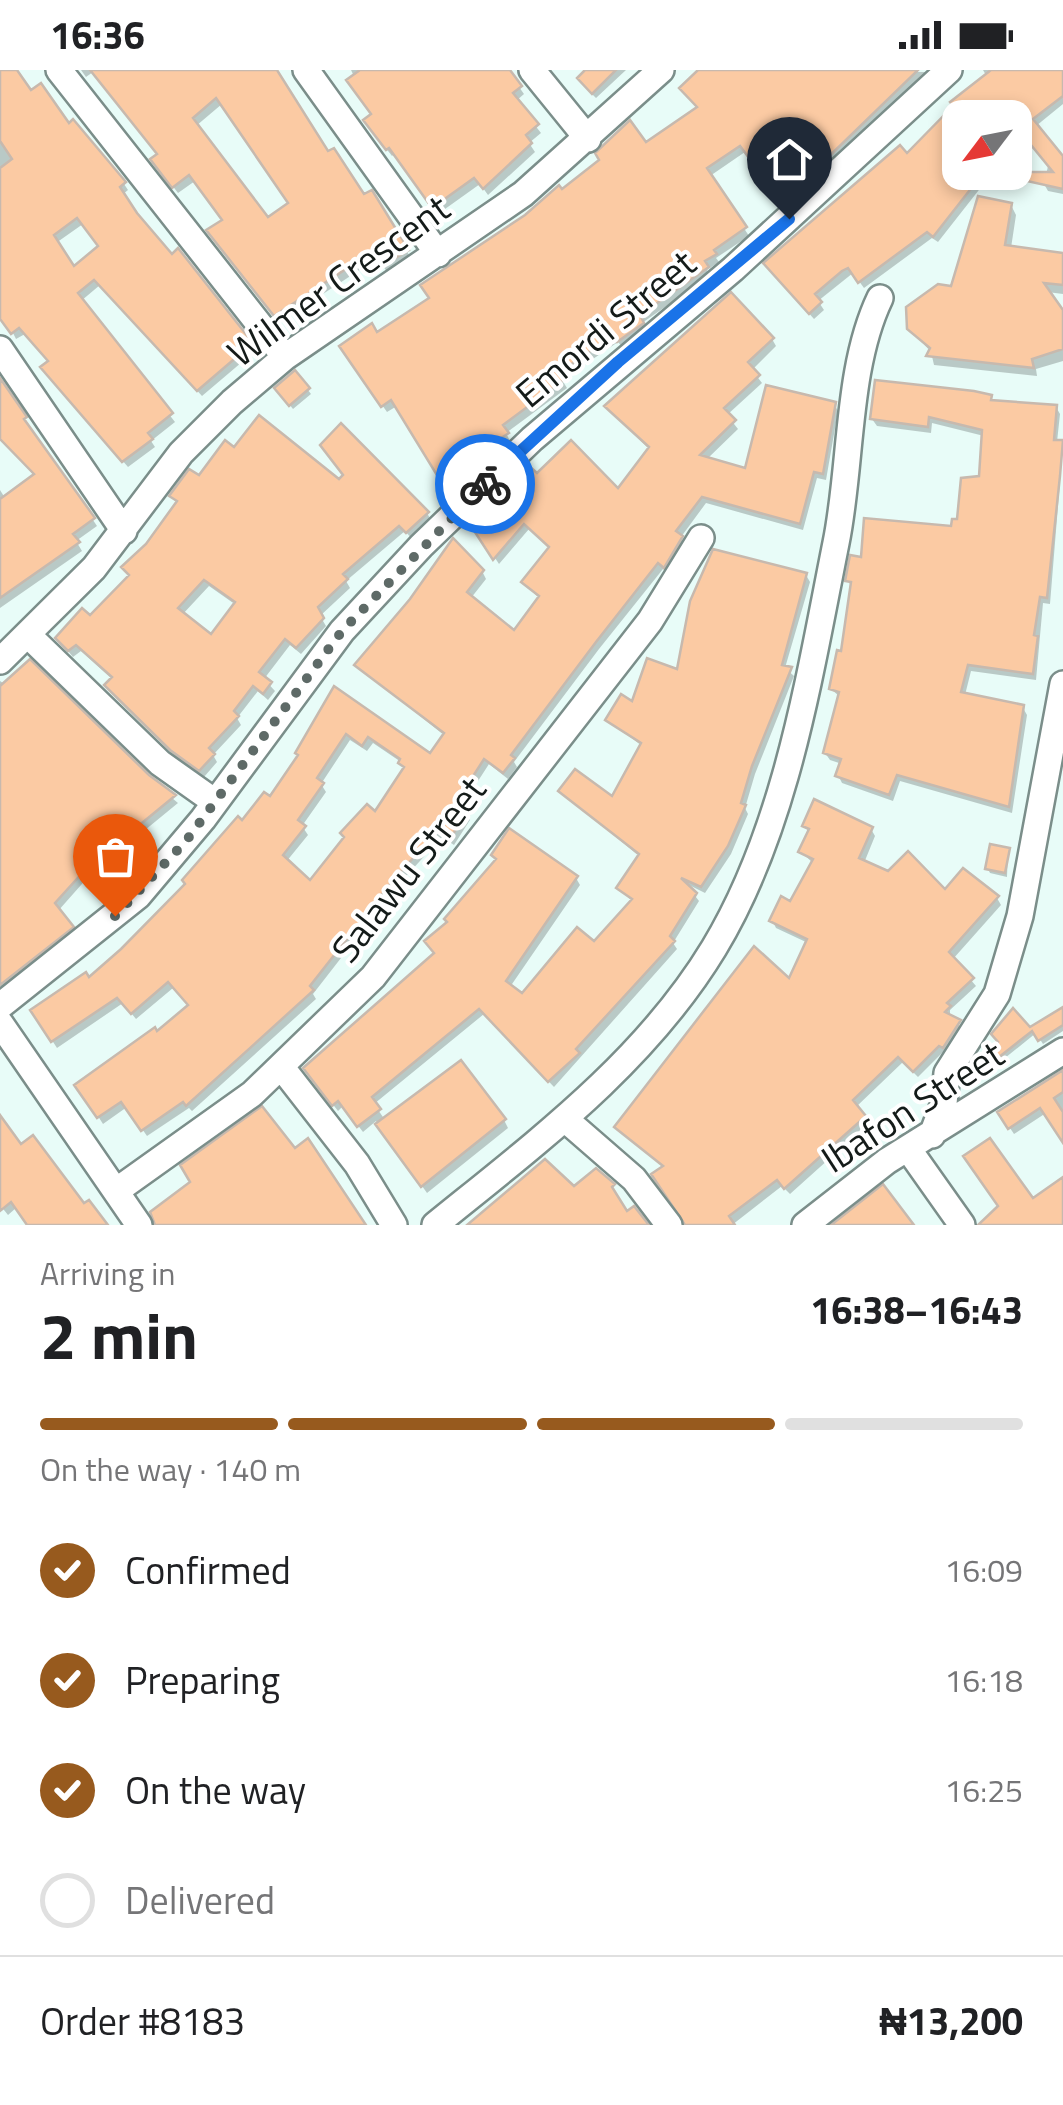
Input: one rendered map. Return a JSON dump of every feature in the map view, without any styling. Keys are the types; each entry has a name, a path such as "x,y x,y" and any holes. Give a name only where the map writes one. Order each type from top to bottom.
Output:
{"street":[{"path":"59,70 285,357"},
{"path":"306,70 438,254"},
{"path":"532,70 588,139"},
{"name":"Wilmer Crescent","path":"0,661 124,531 181,453 285,357 523,194 662,70"},
{"name":"Emordi Street","path":"0,1006 138,896 215,802 342,631 421,546 532,439 789,219 949,70"},
{"path":"435,1225 565,1119 646,1039 714,948 755,860 811,665 845,500 860,356 880,298"},
{"path":"0,349 124,531"},
{"name":"Salawu Street","path":"116,1191 218,1122 283,1069 374,977 650,620 701,538"},
{"path":"28,635 160,762 215,802"},
{"path":"932,1135 944,1103 947,1073 997,994 1039,830 1063,684"},
{"path":"1039,830 1063,814"},
{"path":"0,1023 138,1225"},
{"name":"Ibafon Street","path":"805,1225 887,1162 1063,1051"},
{"path":"283,1069 357,1164 394,1225"},
{"path":"565,1119 634,1180 670,1225"},
{"path":"909,1150 962,1225"}],"building":[{"path":"0,70 17,70 31,90 41,83 69,123 73,119 126,182 120,187 137,213 172,254 178,248 253,343 197,391 94,280 78,293 173,413 148,433 153,439 122,462 40,367 48,361 19,328 11,334 0,319 0,168 12,159 0,141","holes":["77,218 98,246 74,266 54,235"]},
{"path":"90,70 277,70 328,151 334,148 364,194 372,190 409,250 380,267 372,252 274,316 206,230 222,220 189,175 172,188 150,159 157,154","holes":["216,98 288,203 268,217 193,118"]},
{"path":"360,70 510,70 522,86 513,93 539,124 526,135 532,143 483,189 474,178 432,208 389,148 386,150 363,120 371,114 346,80"},
{"path":"585,70 616,70 592,94 577,78"},
{"path":"698,70 918,70 782,202 740,146 707,168 747,227 714,250 717,254 705,261 709,267 640,315 644,323 617,342 612,336 560,372 565,379 503,425 509,433 466,460 470,466 443,485 391,400 381,407 339,346 372,323 377,332 429,298 420,285 599,160 595,153 630,120 646,142 697,107 679,88"},
{"path":"991,70 1063,70 1063,96 1033,119 1063,156 1063,189 1032,182 1032,172 1053,172 1032,146 1032,100 953,100"},
{"path":"942,117 942,190 970,190 933,237 927,232 858,283 848,268 842,271 815,294 822,302 809,314 763,263 900,145 907,153"},
{"path":"978,196 1012,203 1005,245 1063,253 1063,285 1044,283 1063,310 1063,349 1032,359 1034,368 926,356 930,348 907,329 906,307 938,284 951,286"},
{"path":"731,292 774,338 748,362 760,375 724,408 736,420 700,455 745,468 766,385 836,402 823,474 814,472 800,524 702,497 676,531 683,536 664,568 658,563 596,642 511,755 515,758 503,773 484,759 456,803 468,811 449,840 437,832 394,879 310,986 314,990 186,1106 183,1102 141,1131 121,1102 97,1118 74,1085 155,1027 157,1031 188,1005 168,982 131,1014 117,998 51,1042 30,1010 86,972 89,977 121,949 185,884 182,880 238,816 242,820 264,792 270,796 298,755 295,753 334,686 430,753 444,733 354,665 410,599 453,538 484,570 467,592 514,630 539,596 521,582 549,547 524,524 493,560 469,523 528,465 537,473 571,440 618,488 649,447 604,406","holes":["346,734 362,746 368,737 400,759 398,763 404,767 375,811 367,804 340,833 344,837 310,880 283,855 306,826 298,820 324,783 317,778"]},
{"path":"295,370 310,388 289,406 274,388"},
{"path":"0,378 27,417 24,419 95,518 73,534 80,542 0,598 0,499 34,474 0,439"},
{"path":"875,380 974,391 992,395 991,400 1057,405 1054,440 1063,440 1060,476 1047,598 1040,597 1034,635 1038,636 1033,674 968,665 961,692 1024,705 1009,807 897,775 889,795 835,776 841,759 823,753 839,692 829,689 837,650 841,651 851,582 845,581 850,555 861,557 864,518 951,526 952,519 957,519 961,478 979,476 982,430 929,417 928,427 870,419"},
{"path":"259,415 339,479 343,475 320,445 341,423 429,512 406,533 399,526 343,574 348,579 318,607 324,618 296,648 285,639 259,672 272,682 263,694 253,686 234,711 239,716 209,748 215,754 199,771 170,750 104,685 112,677 76,645 68,651 55,638 82,608 90,615 129,575 121,567 146,544 177,501 169,496 189,469 199,475 225,440 234,447","holes":["204,580 235,602 211,634 178,608"]},
{"path":"713,549 807,573 782,665 792,667 752,766 741,803 746,805 728,846 701,887 681,878 697,893 670,936 675,941 576,1049 580,1053 548,1082 479,1009 372,1097 381,1109 357,1127 338,1101 332,1106 303,1068 434,953 424,941 447,922 444,919 496,859 491,855 509,828 578,876 506,981 522,993 577,927 594,941 632,899 616,888 639,854 558,791 575,769 612,796 641,743 605,720 621,694 632,701 647,658 677,669 690,601"},
{"path":"30,659 149,775 176,795 86,869 55,903 74,927 0,985 0,686"},
{"path":"814,799 873,827 859,858 888,871 908,851 945,889 963,868 999,896 949,952 974,978 947,1003 951,1006 945,1012 961,1020 943,1048 939,1046 913,1072 898,1057 853,1100 866,1116 784,1189 777,1180 729,1216 735,1225 685,1225 651,1174 663,1166 614,1127 754,946 789,978 807,939 769,921 781,896 790,901 813,859 798,852 809,829 802,826"},
{"path":"990,844 1010,848 1005,873 985,869"},
{"path":"1063,1007 1063,1025 1038,1041 1032,1031 970,1080 965,1075 998,1042 991,1034 1013,1008 1030,1027"},
{"path":"461,1060 506,1119 421,1187 375,1124"},
{"path":"1063,1070 1063,1092 1054,1098 1063,1112 1063,1143 1040,1108 1008,1129 997,1112"},
{"path":"262,1106 295,1148 308,1138 366,1225 155,1225 150,1212 190,1182 180,1165"},
{"path":"0,1115 21,1144 33,1135 84,1203 89,1200 108,1225 27,1225 11,1202 0,1211"},
{"path":"990,1138 1033,1198 1063,1177 1063,1225 978,1225 998,1206 963,1156"},
{"path":"545,1159 574,1186 596,1168 615,1184 612,1187 627,1211 634,1206 649,1225 467,1225"},
{"path":"883,1184 914,1225 831,1225"}],"way so far":[{"path":"115,916 186,841 342,631 485,484"}],"route":[{"path":"485,484 618,362 789,219"}]}
